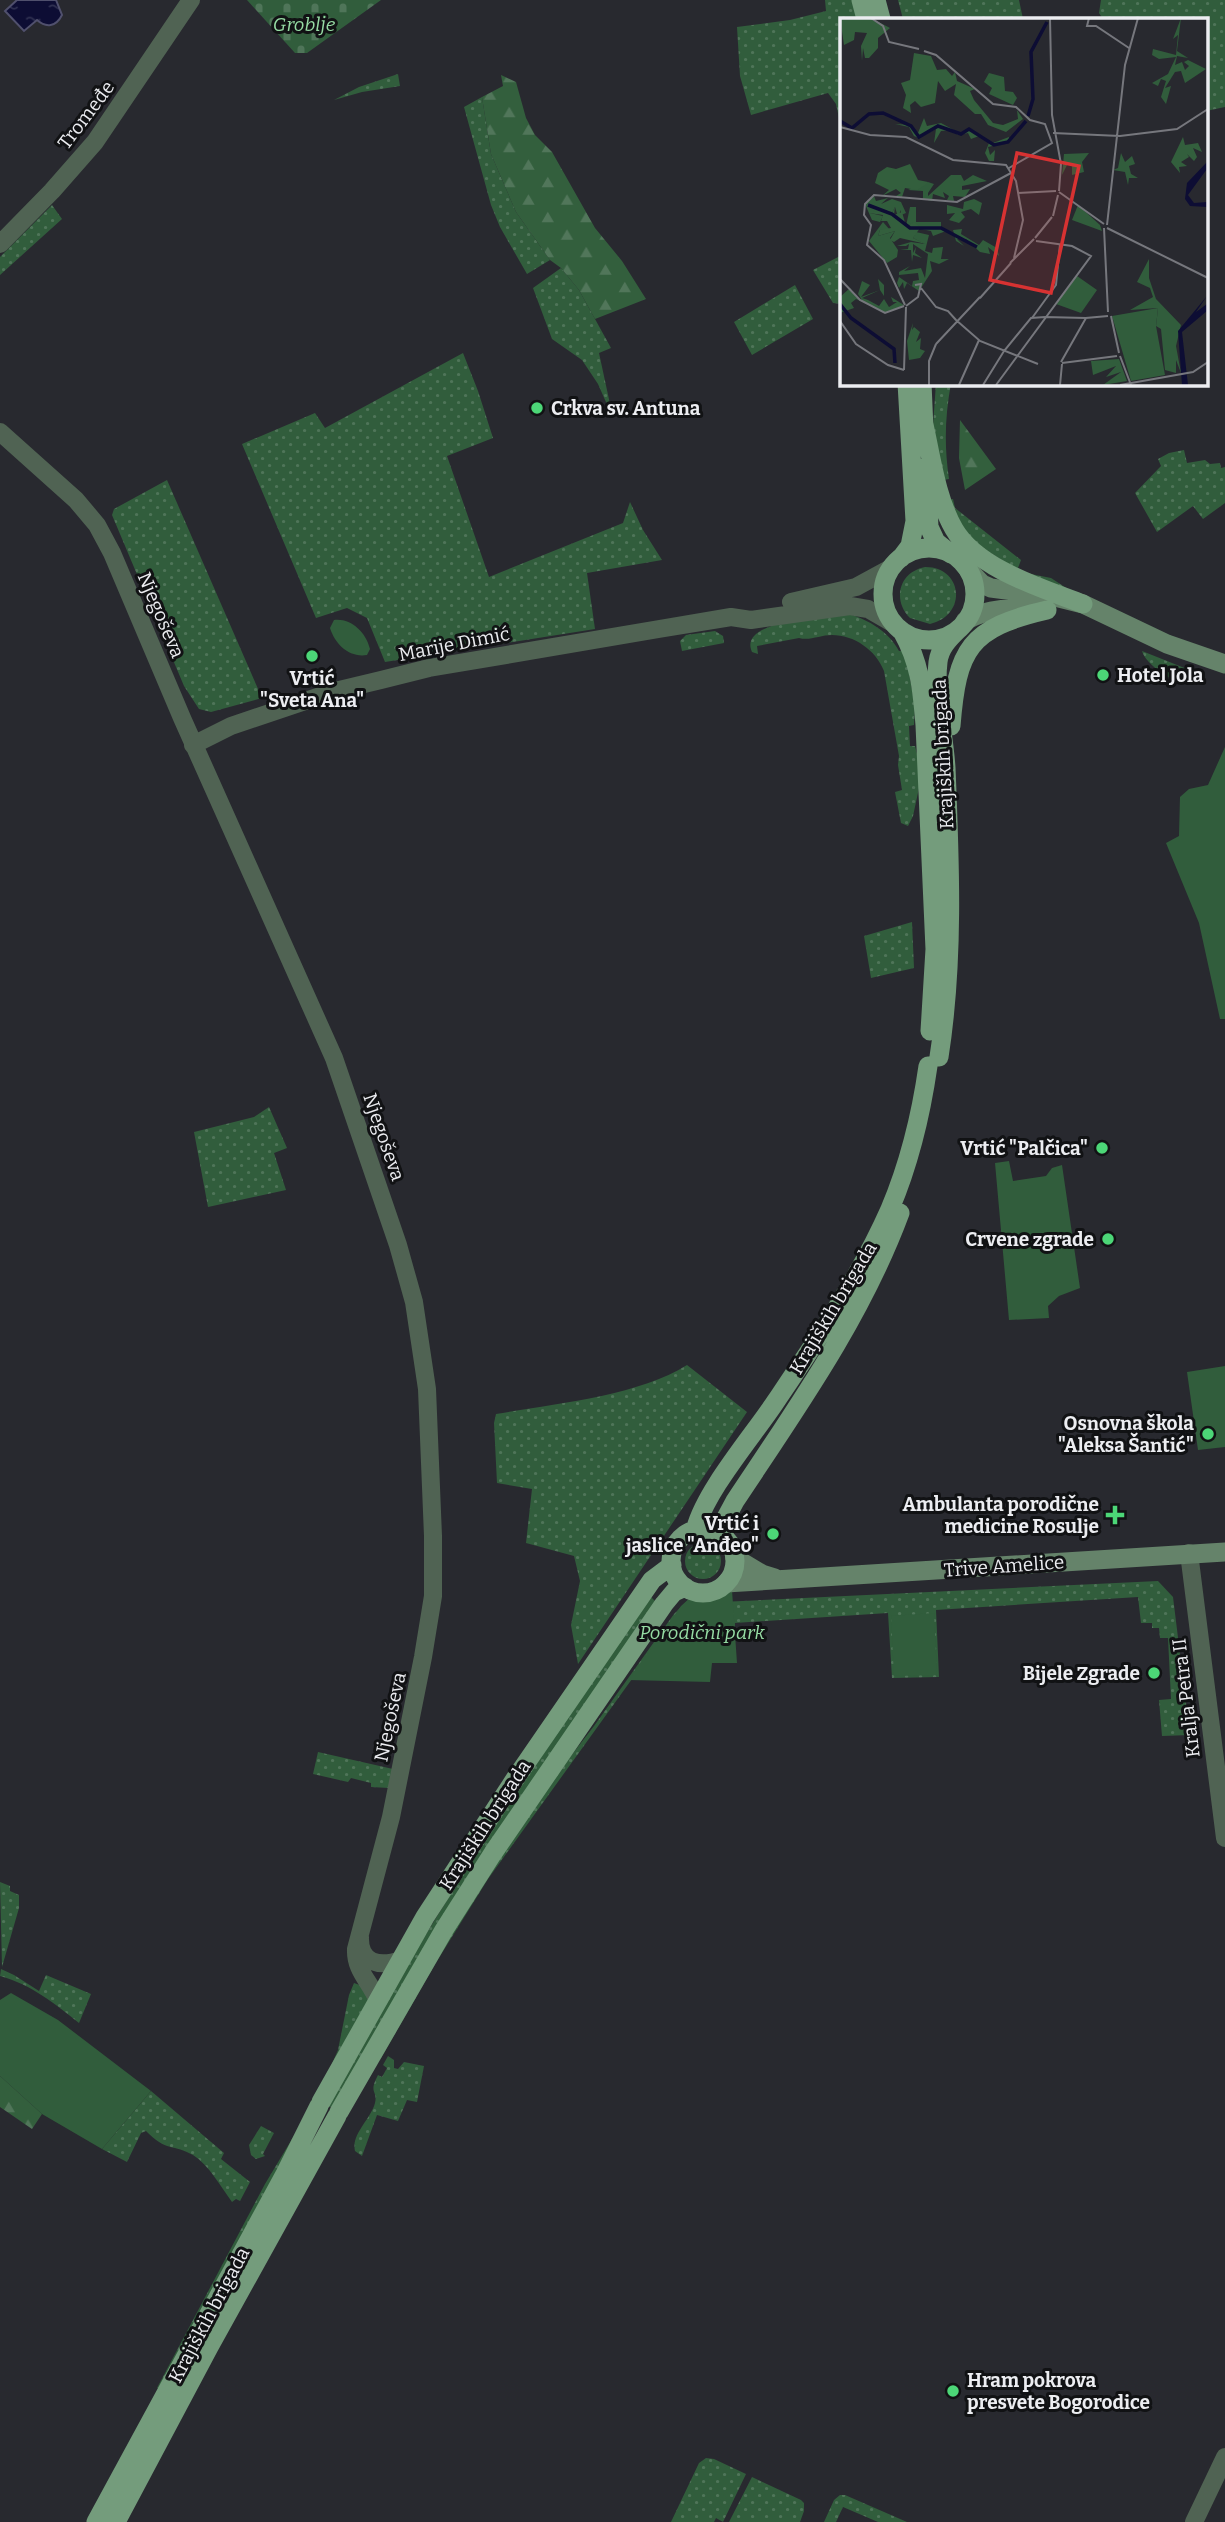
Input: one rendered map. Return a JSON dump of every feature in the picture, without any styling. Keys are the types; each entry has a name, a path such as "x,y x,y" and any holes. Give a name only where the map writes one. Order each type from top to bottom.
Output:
{"main road":[{"path":"861,0 866,18"},
{"path":"876,0 881,18"},
{"path":"907,385 915,521 910,545 896,563 884,587 883,597 885,606 898,627 926,639 938,639 950,634 976,614 995,610 1047,610 1085,615 1152,649 1225,673"},
{"path":"922,385 929,527 936,542 982,584 991,588 1051,596 1083,604"},
{"path":"923,420 942,497 954,528 962,541 981,559 1167,644 1225,664"},
{"path":"896,563 908,553 926,548 951,554"},
{"path":"963,624 975,598 967,568"},
{"path":"946,765 953,691 958,671 968,652 983,634 996,626 1024,615 1047,610"},
{"name":"Krajiških brigada","path":"96,2522 285,2174 320,2104 452,1875 652,1580 672,1565 675,1548 687,1534 695,1531 704,1506 857,1274 890,1209 916,1130 949,978 946,765 938,660 946,642 963,624"},
{"name":"Krajiških brigada","path":"721,1535 725,1518 735,1501 837,1343 870,1283 889,1243 922,1150 933,1061 934,949 925,725 923,691 916,659 898,627"},
{"path":"672,1565 674,1574 685,1587 704,1593 714,1592 726,1583 734,1570 735,1558 728,1542 721,1535 704,1530 695,1531"},
{"name":"Trive Amelice","path":"726,1583 1225,1552"},
{"name":"Trive Amelice","path":"735,1558 762,1574 783,1580"},
{"name":"Krajiških brigada","path":"116,2522 338,2114 444,1930 493,1853 664,1604 674,1592 685,1587"}],"street":[{"name":"Tromeđe","path":"0,244 95,142 191,0"},
{"name":"Njegoševa","path":"0,432 76,500 104,535 181,718 330,1049 352,1106 414,1302 424,1362 433,1536 431,1608 391,1817 358,1943"},
{"name":"Marije Dimić","path":"193,745 231,726 335,691 429,668 730,617 744,611 856,587 896,563"},
{"name":"Marije Dimić","path":"730,617 751,620 850,606 869,609 898,627"},
{"path":"181,718 206,725 231,726"},
{"name":"Kralja Petra II","path":"1189,1553 1225,1838"},
{"path":"358,1943 371,1962 380,1965 401,1960"},
{"path":"358,1943 357,1967 372,1987 378,2001"},
{"path":"1194,2522 1225,2457"}],"green space":[{"name":"Groblje","path":"247,0 381,0 307,53 295,53"},
{"path":"825,0 856,0 860,18 840,18 840,123 836,104 828,93 751,115 740,76 737,27 790,20 826,11"},
{"path":"898,0 1019,0 1023,18 903,18"},
{"path":"1101,0 1225,0 1225,107 1208,111 1208,18 1102,18 1099,13"},
{"path":"398,74 400,86 334,100 359,87"},
{"path":"501,75 516,82 526,118 535,135 552,152 595,228 622,261 646,299 595,319 579,290 561,268 550,260 516,212 491,154 482,97 503,86"},
{"path":"482,97 491,154 516,212 550,260 527,274 500,227 491,205 464,107"},
{"path":"52,205 62,219 0,275 0,257"},
{"path":"840,256 840,304 833,303 813,270"},
{"path":"561,268 579,290 611,348 599,353 613,418 598,384 582,360 552,339 533,288"},
{"path":"795,285 813,319 752,355 734,322"},
{"path":"463,353 493,438 447,456 489,577 623,523 630,502 643,530 662,560 587,573 595,629 385,662 367,618 347,608 316,618 242,444 315,413 325,428"},
{"path":"936,385 951,385 946,431 949,479 943,480 933,426"},
{"path":"960,420 996,469 965,490 959,458"},
{"path":"1184,450 1187,463 1205,460 1210,464 1220,463 1221,468 1225,467 1225,503 1203,519 1193,506 1157,532 1135,493 1161,466 1158,459"},
{"path":"167,480 262,698 211,712 199,709 184,686 112,515 114,509"},
{"path":"953,499 955,508 1021,560 1018,568 1026,573 1051,578 1077,595 1024,574 970,540 948,500"},
{"path":"925,567 938,569 947,575 956,592 950,612 930,624 910,618 904,611 900,595 909,575"},
{"path":"849,614 878,628 890,638 899,651 905,650 915,707 914,725 909,726 910,746 915,746 922,774 913,816 908,826 901,823 895,792 902,790 899,756 884,671 870,650 856,641 832,635 757,646 758,654 752,652 751,641 758,633 771,626"},
{"path":"334,620 346,621 357,627 368,643 370,649 367,655 354,654 339,644 330,628"},
{"path":"715,631 723,636 724,643 682,651 680,641 686,635"},
{"path":"1142,651 1192,671 1193,678 1189,684 1169,677 1155,668"},
{"path":"1225,747 1225,1019 1220,1019 1199,923 1166,843 1179,836 1180,797 1189,789 1208,785"},
{"path":"912,922 914,968 871,978 864,936"},
{"path":"269,1107 287,1148 274,1153 286,1190 208,1207 194,1132 254,1117"},
{"path":"1009,1161 1013,1181 1046,1176 1052,1168 1062,1165 1080,1288 1059,1296 1048,1306 1049,1318 1009,1320 995,1163"},
{"path":"687,1365 747,1412 578,1664 571,1625 580,1581 574,1556 526,1543 532,1489 497,1483 494,1423 496,1414 620,1391 667,1376"},
{"path":"1225,1366 1225,1447 1198,1450 1187,1372"},
{"path":"703,1543 716,1548 721,1561 716,1574 703,1579 690,1574 685,1561 690,1548"},
{"path":"1158,1581 1173,1597 1190,1735 1162,1736 1159,1700 1171,1699 1168,1638 1160,1638 1159,1628 1152,1628 1152,1623 1141,1623 1138,1597 936,1610 939,1677 892,1678 888,1613 735,1623 735,1631 721,1602"},
{"name":"Porodični park","path":"732,1590 737,1663 712,1663 710,1682 628,1680 681,1606 691,1597 712,1598"},
{"path":"650,1596 657,1603 334,2109 327,2105 400,1976 480,1847"},
{"path":"691,1597 488,1879 380,2060 389,2035 434,1955 553,1779 674,1614"},
{"path":"934,1613 937,1675 894,1676 891,1616"},
{"path":"318,1752 393,1769 389,1788 371,1787 371,1783 351,1778 348,1782 313,1774"},
{"path":"0,1882 10,1886 10,1891 19,1895 19,1908 2,1967"},
{"path":"1,1969 39,1991 46,1975 91,1994 79,2023 32,1990 0,1976"},
{"path":"354,1983 365,1987 368,2000 331,2066 338,2050"},
{"path":"11,1993 58,2020 151,2091 102,2149 42,2114 0,2076 0,2000"},
{"path":"388,2056 394,2060 394,2068 398,2069 404,2062 424,2066 417,2102 407,2100 398,2121 377,2115 362,2156 355,2151 356,2139 373,2109 376,2099 373,2089 378,2075 382,2077 387,2068 383,2065"},
{"path":"0,2076 42,2114 32,2129 0,2107"},
{"path":"151,2091 224,2153 221,2159 250,2182 240,2201 236,2199 232,2202 199,2159 159,2142 146,2131 141,2133 127,2162 102,2149"},
{"path":"261,2126 274,2133 263,2154 265,2156 256,2159 251,2155 249,2145"},
{"path":"295,2134 282,2164 160,2388 157,2388 265,2184"},
{"path":"706,2458 746,2474 723,2522 716,2518 714,2522 671,2522 699,2463"},
{"path":"752,2477 801,2500 804,2503 804,2511 800,2522 729,2522"},
{"path":"840,2495 907,2522 878,2522 843,2507 836,2522 824,2522 834,2500"}],"water":[{"path":"17,0 56,0 62,15 51,25 37,20 24,31 5,11"}],"place":[{"name":"Crkva sv. Antuna","path":"537,408"},
{"name":"Vrtić \"Sveta Ana\"","path":"312,656"},
{"name":"Hotel Jola","path":"1103,675"},
{"name":"Vrtić \"Palčica\"","path":"1102,1148"},
{"name":"Crvene zgrade","path":"1108,1239"},
{"name":"Osnovna škola \"Aleksa Šantić\"","path":"1208,1434"},
{"name":"Ambulanta porodične medicine Rosulje","path":"1115,1515"},
{"name":"Vrtić i jaslice \"Anđeo\"","path":"773,1534"},
{"name":"Bijele Zgrade","path":"1154,1673"},
{"name":"Hram pokrova presvete Bogorodice","path":"953,2391"}]}
